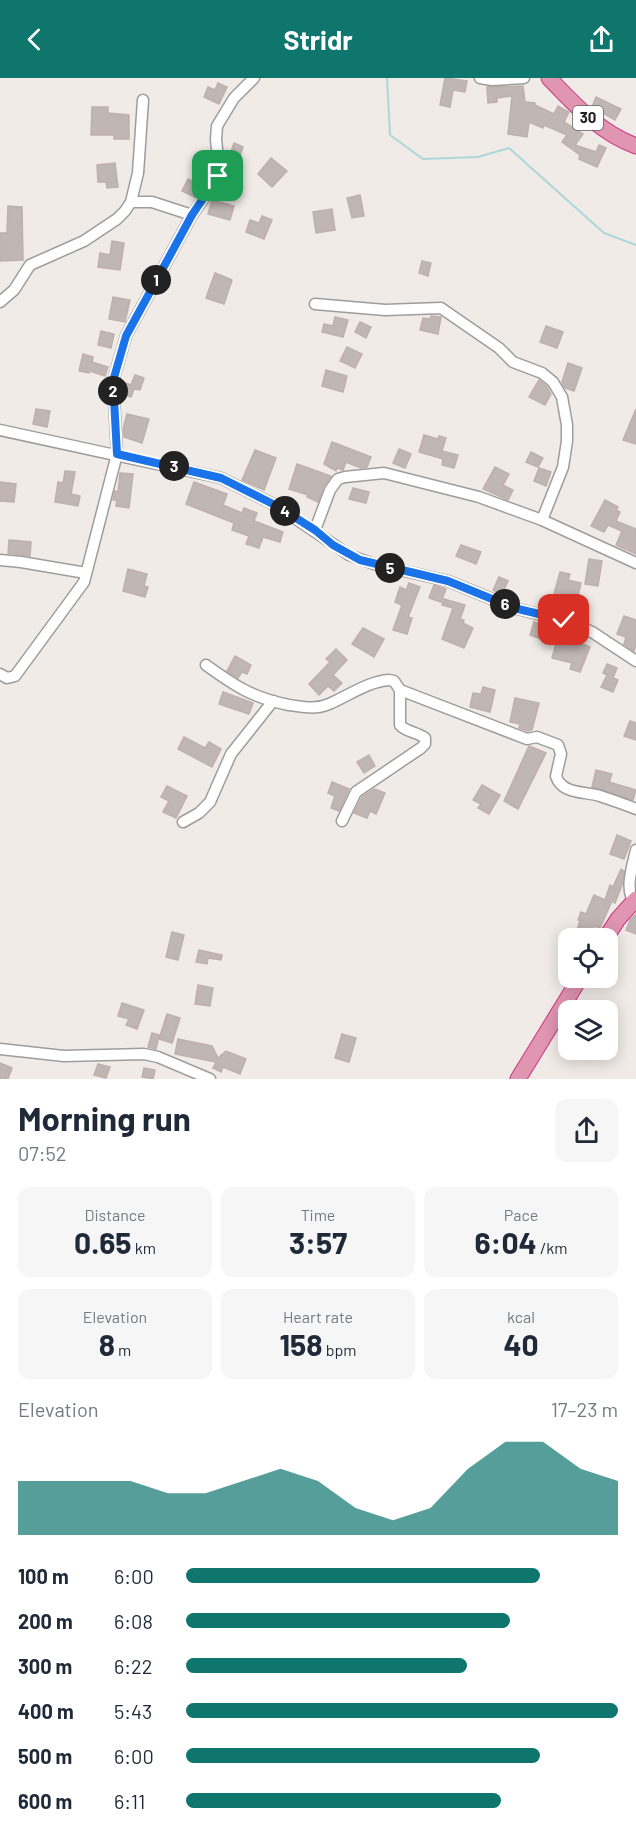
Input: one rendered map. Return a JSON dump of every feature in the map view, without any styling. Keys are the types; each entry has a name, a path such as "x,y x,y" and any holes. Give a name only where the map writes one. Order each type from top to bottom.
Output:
{"highway":[{"name":"30","path":"549,78 606,133 636,146"},
{"path":"612,928 635,901"},
{"path":"518,1079 573,988"}],"street":[{"path":"0,674 12,678 19,672 79,591 87,573 117,454 113,381 116,364 126,336 192,215 218,176 218,126 234,98 254,78"},
{"path":"480,78 492,80 524,78"},
{"path":"0,302 14,290 30,265 84,241 117,219 131,202 138,173 143,100"},
{"path":"131,202 152,201 192,215"},
{"path":"315,304 385,310 441,308 499,348 513,362 542,373 553,382 562,398 567,425 567,441 563,467 542,520"},
{"path":"0,430 221,478 277,506 315,530 333,545 360,560 448,581 514,608 573,622 636,661"},
{"path":"315,530 330,490 338,479 378,473 391,474 479,497 542,520 636,563"},
{"path":"0,560 87,573"},
{"path":"206,665 252,695 311,709 320,708 384,680 394,681 400,690 400,725 422,735 425,738 425,744 356,792 342,821"},
{"path":"400,690 527,739 537,737 558,745 561,754 556,776 560,785 576,792 599,796 636,809"},
{"path":"183,822 199,813 210,802 231,754 273,701"},
{"path":"635,901 630,889 636,850"},
{"path":"0,1048 64,1056 144,1054 158,1057 210,1079"}],"building":[{"path":"445,78 467,81 465,92 453,90 450,107 440,105"},
{"path":"218,83 227,87 219,104 204,97 208,87 215,90"},
{"path":"523,86 525,102 535,103 554,114 558,106 569,112 564,122 583,134 575,145 596,152 599,145 606,148 597,167 579,159 580,155 562,142 567,135 544,125 543,128 529,122 527,137 508,134 512,96 497,98 497,102 488,103 487,87"},
{"path":"596,97 621,109 615,120 592,107"},
{"path":"92,107 108,107 108,113 129,115 129,139 114,139 114,135 91,135"},
{"path":"234,143 243,147 236,167 227,163"},
{"path":"271,158 287,171 272,187 258,174"},
{"path":"115,163 118,187 107,188 106,182 98,182 97,165"},
{"path":"188,179 203,187 195,197 182,191"},
{"path":"360,195 364,216 352,218 347,198"},
{"path":"212,200 234,206 230,220 208,214"},
{"path":"8,206 22,207 23,260 0,261 0,233 7,233"},
{"path":"332,209 335,230 316,233 313,212"},
{"path":"262,216 272,220 264,239 246,232 250,220 259,223"},
{"path":"112,241 124,243 120,270 98,267 100,253 110,255"},
{"path":"422,261 431,263 428,276 419,273"},
{"path":"215,273 232,280 224,304 206,298"},
{"path":"113,297 130,300 125,322 109,319"},
{"path":"431,316 441,317 438,334 420,330 423,318 430,319"},
{"path":"335,317 348,320 343,337 322,332 324,324 333,326"},
{"path":"360,322 371,327 366,338 355,332"},
{"path":"546,326 563,332 557,348 540,342"},
{"path":"101,331 114,334 111,348 98,345"},
{"path":"347,347 362,354 355,368 340,361"},
{"path":"83,354 93,357 92,362 108,367 105,376 90,371 89,373 79,371"},
{"path":"568,363 582,368 574,391 565,388 562,382"},
{"path":"326,370 347,376 343,392 322,386"},
{"path":"135,375 144,378 140,390 134,389 131,397 121,393 121,381 131,385"},
{"path":"539,380 551,394 545,405 529,397"},
{"path":"36,409 50,411 47,427 33,424"},
{"path":"636,409 636,444 623,440"},
{"path":"127,414 149,419 142,443 124,437 123,429"},
{"path":"424,435 438,439 439,436 446,438 442,451 458,455 454,468 442,465 443,459 419,452"},
{"path":"332,442 371,457 367,467 361,468 346,462 343,470 337,468 336,471 324,464"},
{"path":"399,449 411,454 405,468 393,463"},
{"path":"255,450 276,458 264,490 242,480"},
{"path":"531,452 543,458 538,467 526,462"},
{"path":"297,464 331,476 323,487 318,502 307,497 308,495 289,489"},
{"path":"495,467 509,474 503,485 513,490 508,500 483,489"},
{"path":"539,468 551,472 546,486 534,481"},
{"path":"65,471 75,472 71,494 80,496 78,506 55,502 58,482 63,483"},
{"path":"120,473 133,474 129,508 116,506 117,500 113,500 115,491 118,492"},
{"path":"0,482 16,484 14,502 0,501"},
{"path":"194,482 227,494 223,505 242,513 244,508 257,513 254,521 283,532 280,542 263,537 259,548 246,544 249,536 232,530 234,523 186,504"},
{"path":"353,488 369,492 366,503 349,499"},
{"path":"605,500 618,507 616,510 620,512 616,521 636,529 636,554 616,545 622,531 608,525 604,532 591,526"},
{"path":"9,540 31,542 30,556 8,553"},
{"path":"461,545 481,552 476,564 456,556"},
{"path":"589,559 602,561 598,586 585,584"},
{"path":"128,569 147,574 144,586 148,587 145,597 123,591"},
{"path":"560,572 570,574 568,580 581,583 574,611 562,608 563,604 552,601"},
{"path":"499,577 508,581 502,594 493,590"},
{"path":"409,583 420,587 408,617 412,618 407,634 393,630 402,605 395,602 400,587 406,590"},
{"path":"434,585 446,589 441,602 429,598"},
{"path":"444,599 465,605 460,619 473,628 464,648 442,639 453,608 442,605"},
{"path":"624,616 636,620 634,651 624,644 626,637 617,634"},
{"path":"534,622 549,627 548,630 571,636 570,639 590,647 580,672 570,669 572,663 552,658 556,644 530,635"},
{"path":"363,628 384,639 374,657 352,644"},
{"path":"336,649 347,660 333,675 342,683 334,691 328,686 319,695 309,684 330,662 326,659"},
{"path":"235,656 251,665 247,674 242,672 238,678 227,671"},
{"path":"607,664 617,668 613,678 618,680 613,692 601,687 607,675 603,673"},
{"path":"483,687 495,690 490,712 470,707 473,693 481,694"},
{"path":"223,692 253,703 249,714 219,704"},
{"path":"515,698 539,703 532,730 519,728 520,724 510,722"},
{"path":"630,721 636,723 636,740 624,736"},
{"path":"184,737 205,748 209,742 221,749 212,767 178,749"},
{"path":"529,746 546,753 518,809 504,801"},
{"path":"369,755 375,766 364,773 357,762"},
{"path":"596,770 612,774 609,782 636,790 633,800 592,787"},
{"path":"332,782 349,789 339,811 331,808 335,796 328,793"},
{"path":"482,785 500,795 489,814 478,808 481,804 473,800"},
{"path":"167,786 187,796 176,818 163,812 169,801 161,797"},
{"path":"374,789 385,793 376,814 370,811 367,818 354,813 362,797"},
{"path":"617,835 631,841 624,859 610,854"},
{"path":"621,869 624,871 622,885 615,903 612,901 600,928 594,926 593,928 578,928 581,912 586,914 594,895 605,900 610,885 613,887"},
{"path":"636,914 636,934 626,930 630,920"},
{"path":"172,932 184,935 178,960 166,957"},
{"path":"199,950 222,955 221,960 208,958 207,964 196,962"},
{"path":"198,985 213,988 210,1006 195,1004"},
{"path":"122,1003 144,1010 137,1029 126,1025 129,1019 118,1016"},
{"path":"167,1014 180,1018 172,1043 159,1039"},
{"path":"152,1033 159,1035 156,1049 148,1047"},
{"path":"342,1034 356,1038 349,1062 335,1058"},
{"path":"178,1039 212,1046 218,1058 226,1051 246,1059 240,1074 223,1067 221,1072 213,1068 216,1062 175,1054"},
{"path":"0,1063 12,1068 8,1079 0,1079"},
{"path":"98,1064 110,1067 106,1078 94,1075"},
{"path":"144,1068 155,1070 153,1079 142,1077"}],"waterway":[{"path":"387,78 390,135 423,159 478,157 509,148 604,233 636,245"}],"route":[{"path":"218,176 192,215 126,336 116,364 113,381 117,454 212,474 231,482 277,506 315,530 333,545 360,560 448,581 514,608 564,620"}]}
